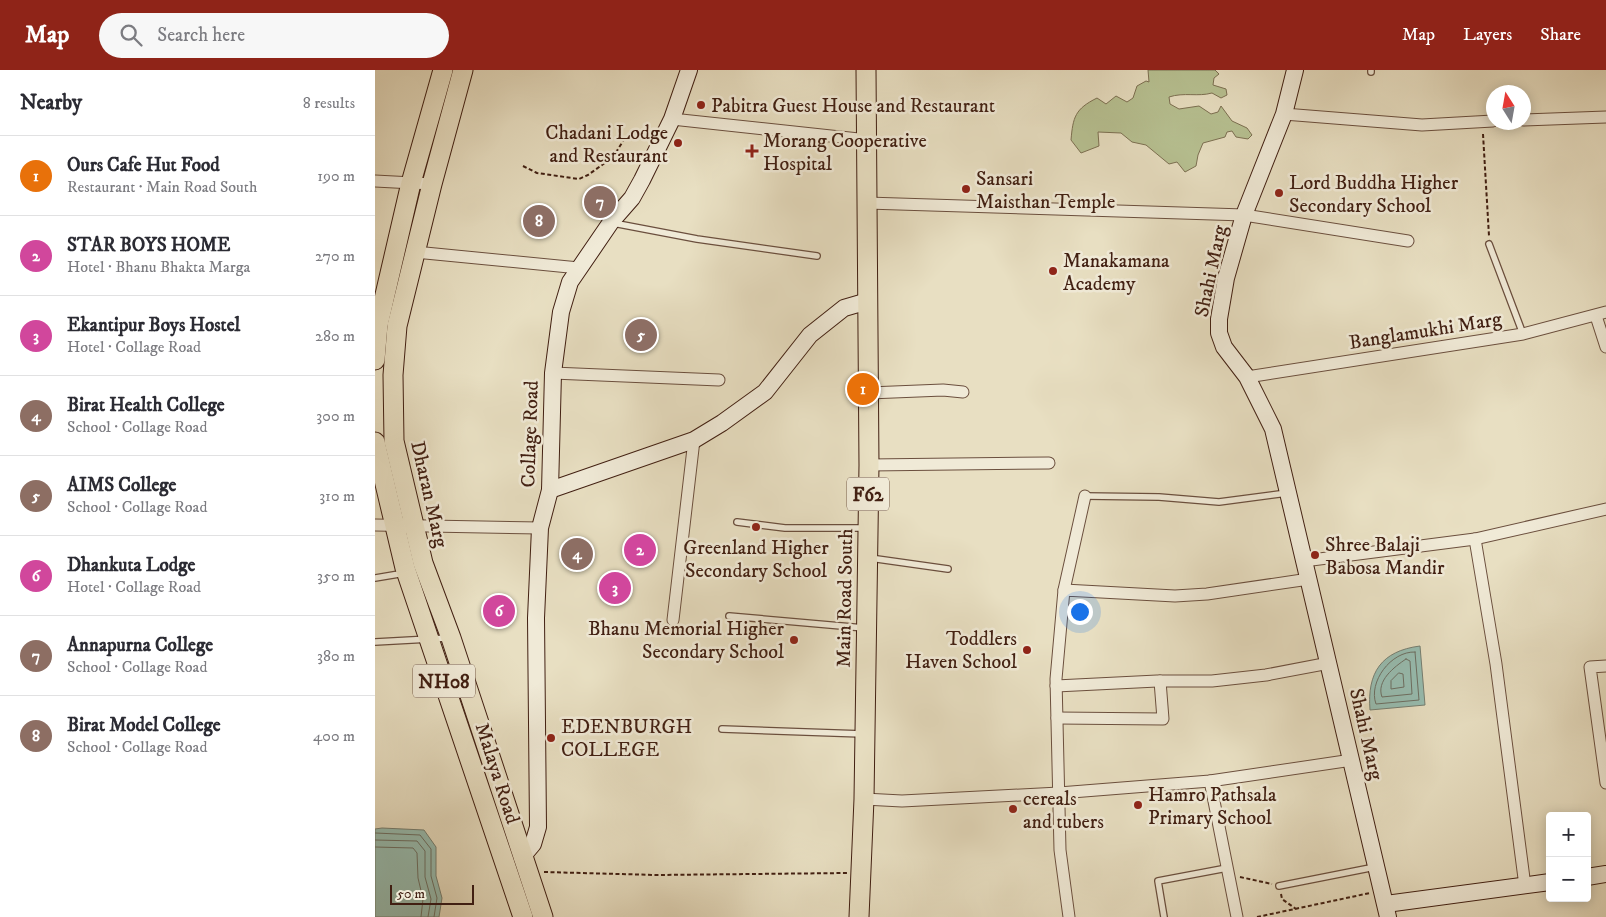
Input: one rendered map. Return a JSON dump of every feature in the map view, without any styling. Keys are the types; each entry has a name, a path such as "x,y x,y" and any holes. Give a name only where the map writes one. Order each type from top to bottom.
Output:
{"main road":[{"path":"375,360 378,325 411,183 443,70"},
{"name":"Dharan Marg","path":"463,70 432,184 397,326 393,375 394,441 423,563 451,638 543,917"},
{"name":"Main Road South","path":"859,917 859,873 864,799 869,465 866,70"},
{"name":"Malaya Road","path":"375,442 406,572 523,917"}],"street":[{"name":"Collage Road","path":"525,865 539,828 536,618 540,528 550,490 553,373 561,312 570,282 611,222 632,198 672,119 689,70"},
{"name":"Shahi Marg","path":"1295,70 1284,114 1244,215 1226,278 1219,319 1219,333 1224,347 1247,377 1273,429 1385,904"},
{"path":"1284,114 1422,124 1486,121"},
{"path":"1531,120 1606,117"},
{"path":"672,119 868,140"},
{"path":"375,181 432,184"},
{"path":"867,203 1244,215 1408,241"},
{"path":"415,252 579,268"},
{"path":"550,490 694,440 722,423 765,392 810,335 844,308 868,301"},
{"path":"1601,314 1606,347"},
{"name":"Banglamukhi Marg","path":"1247,377 1523,334 1601,314"},
{"path":"553,373 719,380"},
{"path":"869,393 943,390 963,392"},
{"path":"673,620 694,440"},
{"path":"869,465 1049,464"},
{"path":"1069,917 1060,850 1056,686 1064,590 1085,496"},
{"path":"1304,561 1475,539 1606,509"},
{"path":"375,525 415,524 540,528"},
{"path":"1475,539 1496,664 1525,886"},
{"path":"1064,590 1191,595 1309,579"},
{"path":"1056,686 1161,681 1212,681 1266,675 1329,663"},
{"path":"1606,666 1590,668 1606,783"},
{"path":"1057,718 1163,719 1161,681"},
{"path":"864,799 902,801 1059,793 1210,781 1352,760"},
{"path":"1210,781 1237,917"},
{"path":"1591,876 1606,874"},
{"path":"1385,904 1546,883"}],"lane":[{"path":"611,222 697,239 817,256"},
{"path":"1489,244 1523,334"},
{"path":"1085,496 1159,497 1219,502 1288,493"},
{"path":"737,522 785,528 868,528"},
{"path":"867,557 947,569"},
{"path":"375,578 406,572"},
{"path":"729,616 866,628"},
{"path":"375,642 451,638"},
{"path":"723,729 864,734"},
{"path":"1279,886 1377,867"},
{"path":"1163,917 1158,881 1228,871"}],"path":[{"path":"1487,130 1483,162 1489,244"},
{"path":"523,166 537,172 579,179 588,176 613,157 625,138 661,140"},
{"path":"525,865 656,875 859,873"},
{"path":"1228,871 1279,886 1282,899 1296,909"},
{"path":"1257,917 1296,909 1385,904"}],"green space":[{"path":"1148,70 1215,70 1219,74 1214,78 1213,85 1226,89 1227,95 1221,98 1212,93 1175,96 1169,97 1170,104 1179,109 1199,106 1211,114 1218,112 1221,106 1232,121 1247,128 1252,135 1248,139 1236,137 1232,131 1227,132 1225,137 1203,143 1196,166 1185,172 1177,162 1169,164 1146,145 1132,142 1121,133 1098,132 1099,146 1081,153 1071,140 1074,120 1080,110 1097,98 1106,104 1116,96 1127,102 1133,98 1137,86 1146,81 1149,82"}],"water":[{"path":"1420,646 1425,705 1370,710 1371,685 1379,666 1395,653"},
{"path":"375,829 424,830 436,847 436,876 442,898 439,917 375,917"}],"place":[{"name":"Pabitra Guest House and Restaurant","path":"701,105"},
{"name":"Chadani Lodge and Restaurant","path":"678,143"},
{"name":"Morang Cooperative Hospital","path":"752,151"},
{"name":"Sansari Maisthan Temple","path":"966,189"},
{"name":"Lord Buddha Higher Secondary School","path":"1279,193"},
{"name":"Annapurna College","path":"600,202"},
{"name":"Birat Model College","path":"539,221"},
{"name":"Manakamana Academy","path":"1053,271"},
{"name":"AIMS College","path":"641,335"},
{"name":"Ours Cafe Hut Food","path":"863,389"},
{"name":"Greenland Higher Secondary School","path":"756,527"},
{"name":"STAR BOYS HOME","path":"640,550"},
{"name":"Birat Health College","path":"577,554"},
{"name":"Shree Balaji Babosa Mandir","path":"1315,555"},
{"name":"Ekantipur Boys Hostel","path":"615,588"},
{"name":"Dhankuta Lodge","path":"499,611"},
{"name":"Bhanu Memorial Higher Secondary School","path":"794,640"},
{"name":"Toddlers Haven School","path":"1027,650"},
{"name":"EDENBURGH COLLEGE","path":"551,738"},
{"name":"Hamro Pathsala Primary School","path":"1138,805"},
{"name":"cereals and tubers","path":"1013,809"}]}
